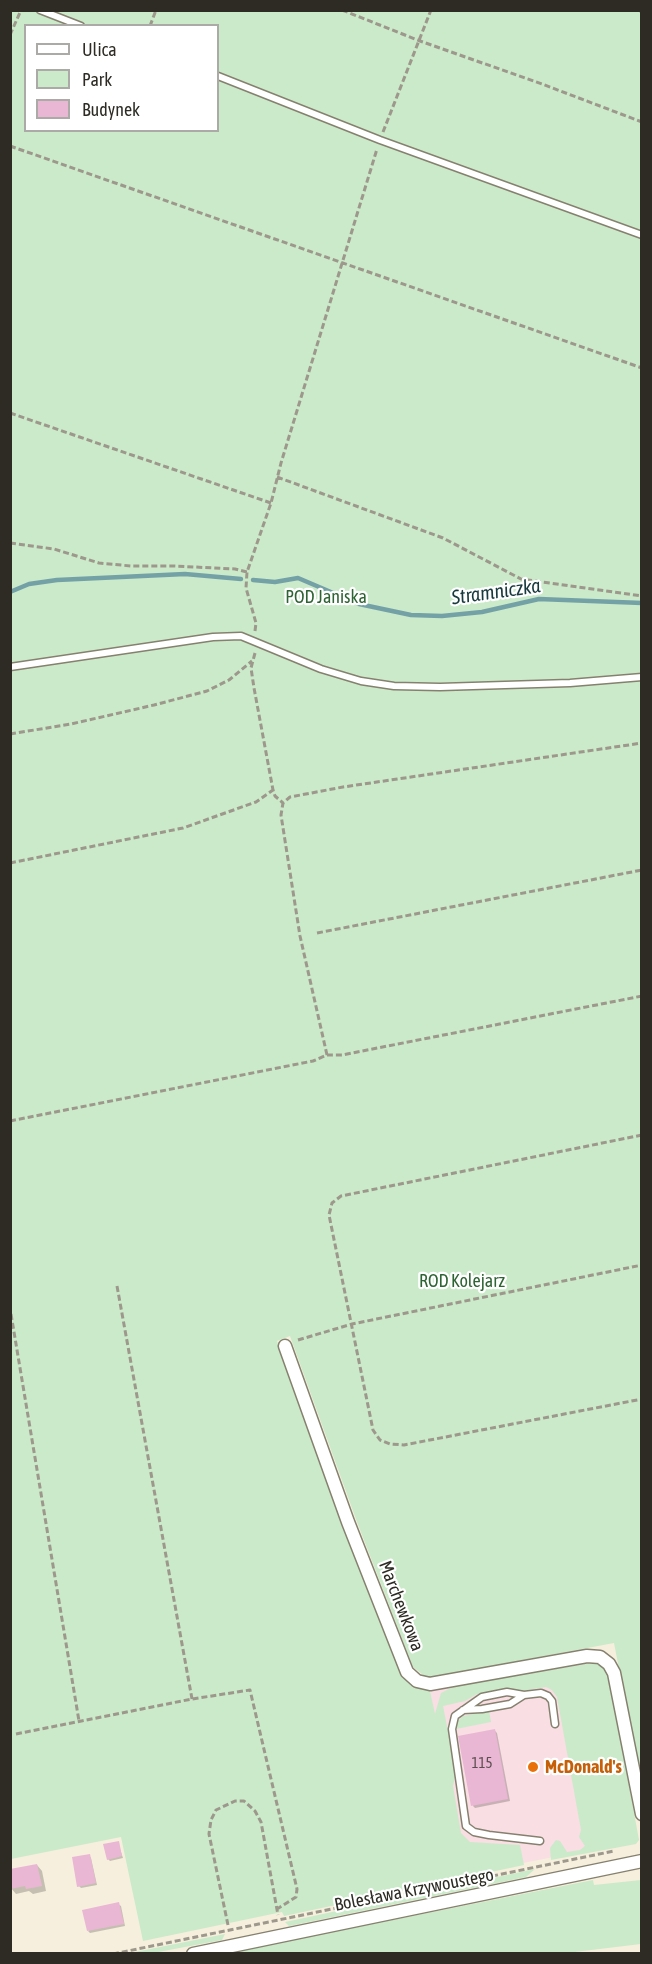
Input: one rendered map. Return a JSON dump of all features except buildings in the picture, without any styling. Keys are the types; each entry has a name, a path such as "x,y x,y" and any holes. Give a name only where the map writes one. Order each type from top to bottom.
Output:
{"street":[{"name":"Marchewkowa","path":"285,1346 348,1522 408,1672 417,1680 430,1684 587,1656 600,1657 609,1664 614,1673 642,1814"},
{"name":"Bolesława Krzywoustego","path":"193,1953 642,1862"}],"lane":[{"path":"40,10 76,24"},
{"path":"219,76 380,140 642,235"},
{"path":"10,667 213,637 241,636 321,669 361,681 394,686 440,687 558,683 642,677"},
{"path":"540,1841 474,1832 466,1826 452,1729 455,1716 482,1697 507,1692 524,1695 541,1693 548,1696 552,1701 555,1724"},
{"path":"463,1710 510,1704 524,1695"}],"path":[{"path":"10,35 21,10"},
{"path":"342,10 642,122"},
{"path":"283,803 275,796 273,790 254,688 251,668 256,641 256,623 246,588 247,572 271,503 380,140 431,10"},
{"path":"10,146 642,368"},
{"path":"10,413 271,503"},
{"path":"277,477 443,538 521,579 642,596"},
{"path":"10,543 54,549 99,563 235,569 247,572"},
{"path":"10,734 82,721 207,691 229,680 252,661"},
{"path":"327,1055 300,936 281,815 283,803 290,797 343,787 642,743"},
{"path":"10,863 183,828 256,802 273,790"},
{"path":"317,933 642,870"},
{"path":"10,1121 313,1061 327,1055 342,1055 642,996"},
{"path":"642,1135 341,1196 332,1203 329,1215 373,1430 380,1440 390,1444 404,1445 642,1399"},
{"path":"285,1346 309,1335 352,1324 642,1265"},
{"path":"117,1286 192,1699"},
{"path":"11,1314 79,1722"},
{"path":"16,1734 192,1699 250,1690 297,1889 296,1897 277,1909"},
{"path":"228,1925 210,1834 211,1820 216,1810 235,1801 244,1801 255,1811 261,1822 278,1915"},
{"path":"113,1953 623,1849"}],"shaded area":[{"name":"McDonald's","path":"594,1662 625,1843 462,1875 430,1690"}],"green space":[{"name":"POD Janiska","path":"11,11 641,11 641,1781 614,1643 427,1678 413,1667 357,1522 290,1336 277,1341 312,1442 399,1667 429,1686 435,1714 441,1693 455,1686 598,1662 608,1670 639,1840 636,1844 551,1860 550,1848 556,1840 560,1841 567,1852 580,1850 585,1846 579,1837 581,1830 557,1697 552,1690 546,1687 521,1691 508,1688 477,1694 465,1701 443,1706 456,1772 453,1786 461,1833 470,1842 520,1845 524,1865 284,1916 282,1912 143,1941 121,1837 11,1859"},
{"path":"489,1711 491,1722 456,1729 457,1722 463,1716"},
{"path":"535,1869 526,1877 289,1926 285,1922"},
{"path":"593,1880 594,1885 641,1880 641,1944 558,1954 227,1953"},
{"path":"225,1934 222,1940 153,1953 130,1953"}],"waterway":[{"name":"Stramniczka","path":"10,592 29,584 57,580 185,574 241,579"},
{"name":"Stramniczka","path":"253,580 275,582 298,578 359,604 411,615 442,616 482,612 539,599 642,603"}],"place":[{"name":"McDonald's","path":"533,1767"}],"park label":[{"name":"ROD Kolejarz","path":"462,1281"}]}
